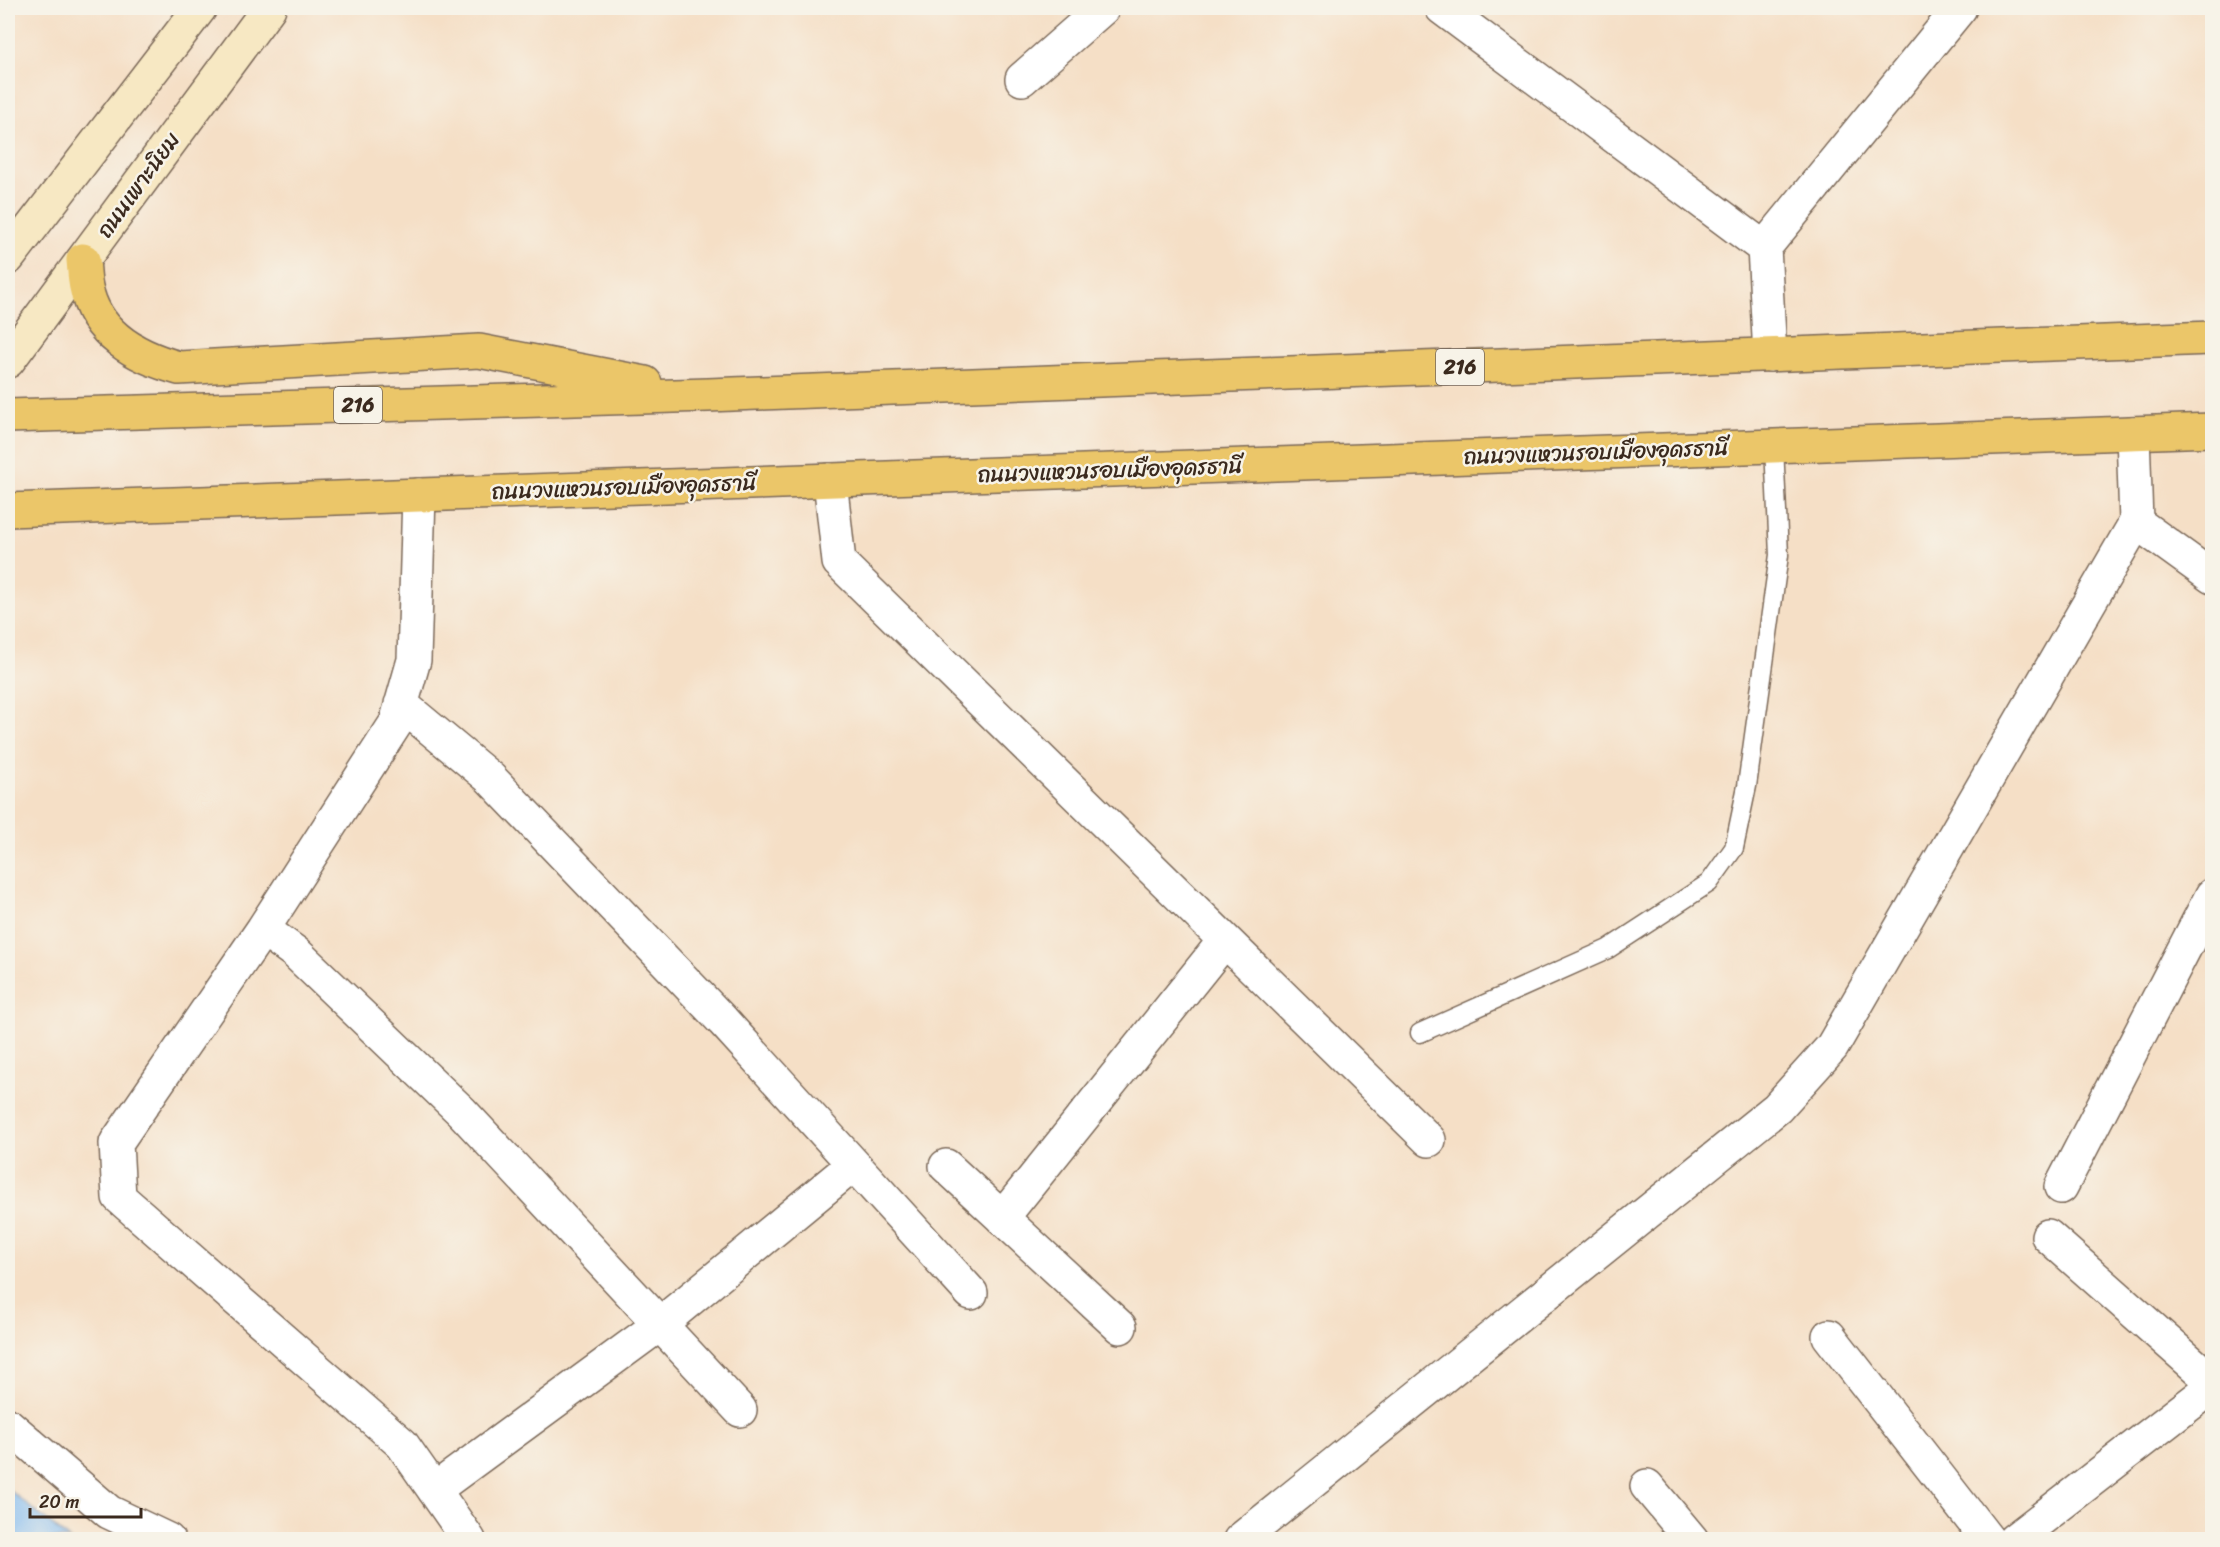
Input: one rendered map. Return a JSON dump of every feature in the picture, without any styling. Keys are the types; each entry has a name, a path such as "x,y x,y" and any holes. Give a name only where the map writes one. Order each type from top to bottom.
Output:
{"main road":[{"path":"8,258 200,8"},
{"name":"ถนนเพาะนิยม","path":"8,362 268,8"},
{"path":"83,260 86,289 94,311 105,327 134,351 156,362 179,368 479,351 708,395"},
{"name":"216","path":"8,416 708,395 2212,338"},
{"name":"ถนนวงแหวนรอบเมืองอุดรธานี","path":"8,510 2212,430"},
{"path":"8,533 101,522 174,505"}],"street":[{"path":"1022,79 1103,8"},
{"path":"1442,8 1764,248"},
{"path":"1770,355 1764,248 1960,8"},
{"path":"1240,1539 1777,1108 1832,1047 2136,522 2133,433"},
{"path":"830,480 839,562 1429,1140"},
{"path":"419,495 414,660 396,723 263,929 116,1143 119,1197 402,1444 469,1539"},
{"path":"2136,522 2212,577"},
{"path":"401,705 490,778 723,1022 971,1293"},
{"path":"2061,1187 2212,895"},
{"path":"263,929 296,953 462,1112 740,1410"},
{"path":"1002,1218 1225,940"},
{"path":"434,1490 659,1324 853,1165"},
{"path":"946,1166 1120,1327"},
{"path":"2048,1236 2212,1382"},
{"path":"1829,1336 1988,1539"},
{"path":"2022,1537 2212,1387"},
{"path":"8,1425 110,1512 168,1539"},
{"path":"1647,1486 1692,1539"}],"lane":[{"path":"1420,1033 1608,949 1709,883 1734,848 1747,786 1779,555 1774,446"}],"water":[{"path":"8,1489 69,1539 8,1539"}]}
